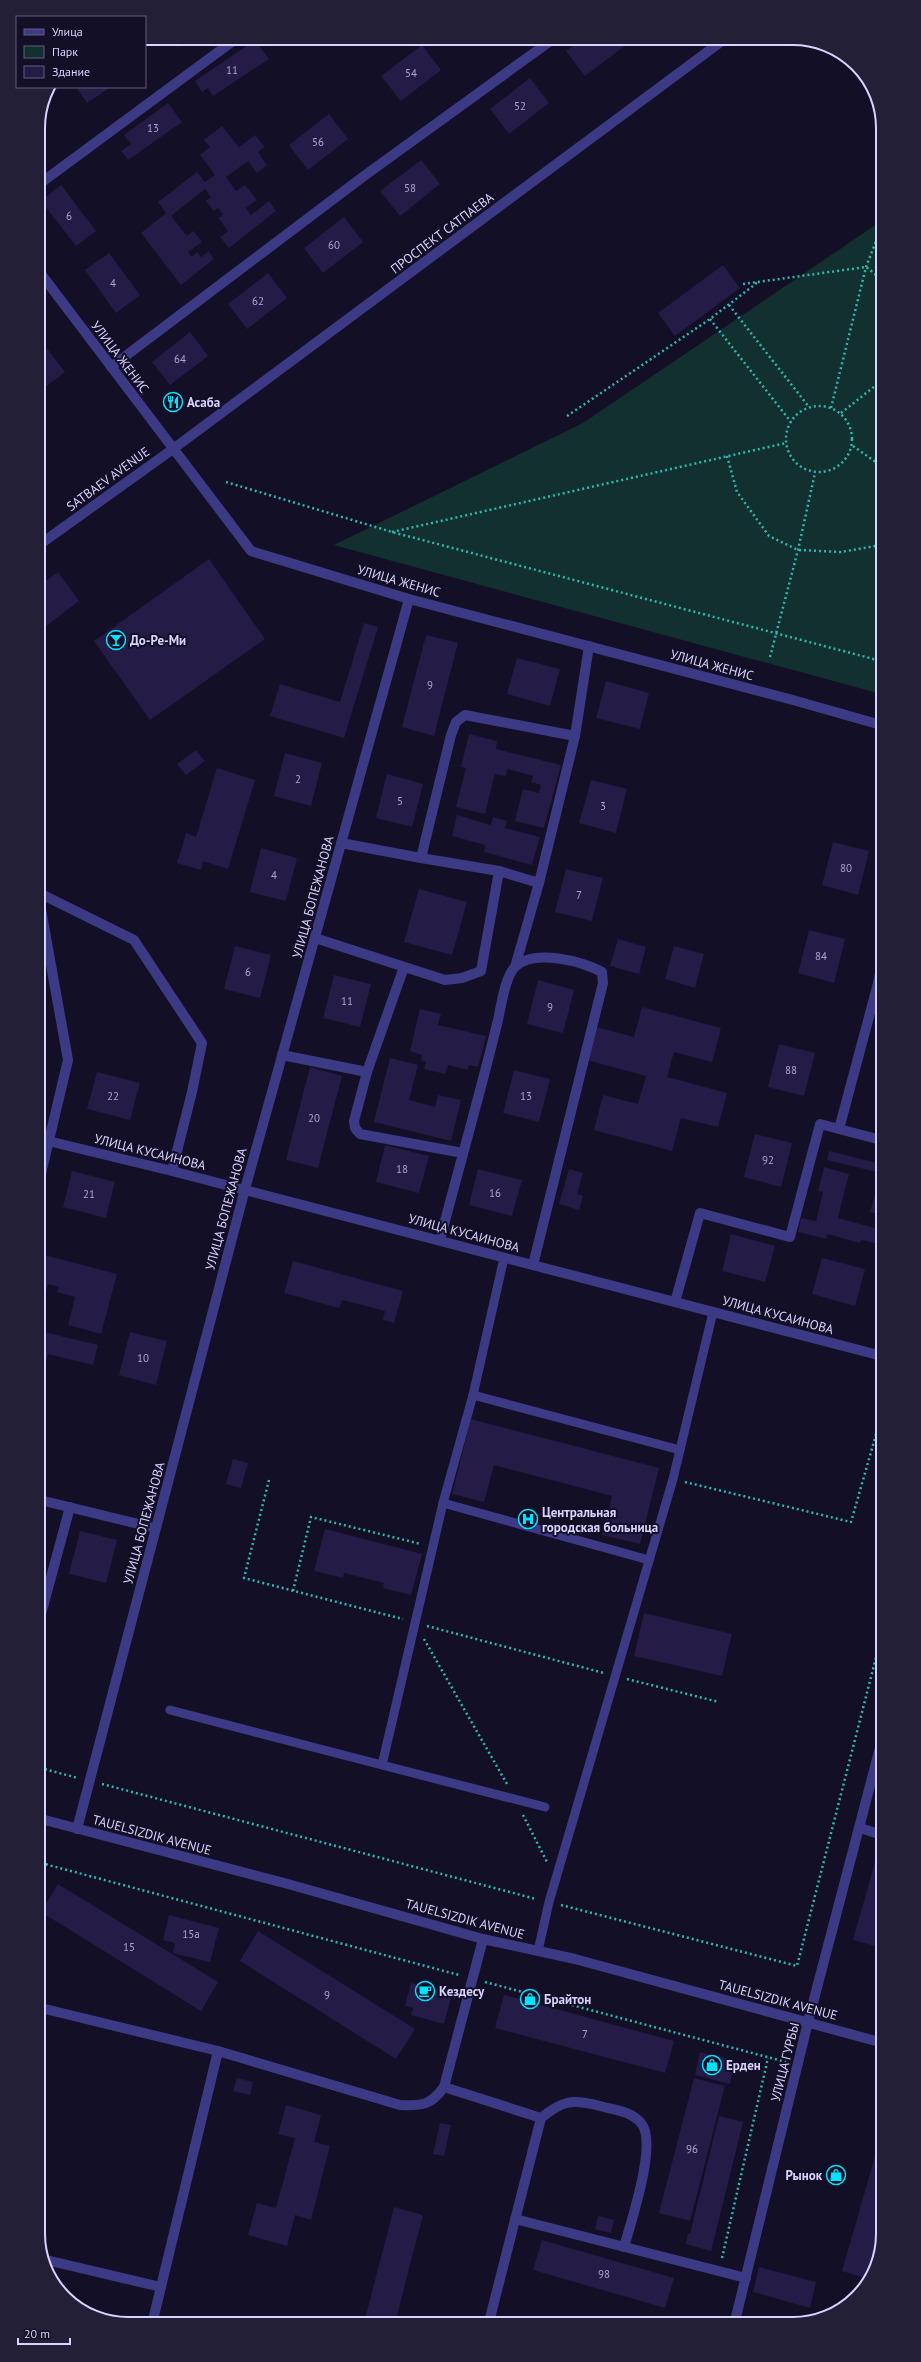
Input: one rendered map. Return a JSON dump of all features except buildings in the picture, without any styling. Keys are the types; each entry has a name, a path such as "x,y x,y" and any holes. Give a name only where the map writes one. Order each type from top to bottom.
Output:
{"street":[{"path":"45,180 228,45"},
{"path":"111,367 364,176 545,45"},
{"name":"ПРОСПЕКТ САТПАЕВА","path":"174,449 717,45"},
{"name":"УЛИЦА ЖЕНИС","path":"45,279 251,551 409,599 793,700 876,724"},
{"name":"SATBAEV AVENUE","path":"45,541 174,449"},
{"name":"УЛИЦА БОПЕЖАНОВА","path":"77,1829 245,1189 409,599"},
{"path":"440,1240 507,983 515,967 539,883 575,736 589,646"},
{"path":"421,858 456,722 465,715 575,736"},
{"path":"341,843 500,871 539,883"},
{"path":"315,938 445,980 462,978 481,971 500,871"},
{"path":"45,896 134,940 202,1044 192,1092 172,1170"},
{"path":"45,932 68,1060 45,1137"},
{"path":"515,967 529,958 548,957 594,968 602,972 603,982 533,1265"},
{"path":"404,967 367,1072 354,1121 355,1128 360,1134 463,1153"},
{"path":"839,1129 876,999"},
{"path":"282,1056 367,1072"},
{"path":"675,1302 700,1213 790,1237 820,1124 876,1139"},
{"name":"УЛИЦА КУСАИНОВА","path":"45,1140 172,1170 504,1258 876,1354"},
{"path":"45,1501 155,1528"},
{"path":"45,1600 70,1507"},
{"name":"УЛИЦА ГУРБЫ","path":"735,2317 746,2278 808,2022 876,1764"},
{"name":"TAUELSIZDIK AVENUE","path":"45,1820 288,1884 483,1939 538,1951 876,2041"},
{"path":"860,1828 876,1833"},
{"path":"45,2009 218,2051 400,2105 416,2106 434,2101 444,2087 483,1939"},
{"path":"154,2317 218,2051"},
{"path":"444,2087 541,2118"},
{"path":"490,2317 541,2118 556,2105 569,2101 629,2113 642,2123 647,2133 647,2157 624,2246"},
{"path":"516,2218 746,2278"},
{"path":"49,2261 161,2287"}],"lane":[{"path":"382,1765 443,1503 473,1395 504,1258"},
{"path":"538,1951 549,1902 613,1675 673,1479 714,1312"},
{"path":"473,1395 680,1450"},
{"path":"443,1503 649,1560"},
{"path":"170,1710 545,1807"}],"path":[{"path":"831,408 866,267 876,241"},
{"path":"743,284 866,267 876,275"},
{"path":"567,416 710,319 758,282"},
{"path":"729,305 808,407"},
{"path":"710,319 791,422"},
{"path":"841,413 876,385"},
{"path":"820,406 831,408 841,413 849,423 853,434 852,446 846,460 837,468 827,472 815,473 804,469 796,464 789,454 786,443 787,432 791,422 798,413 808,407 820,406"},
{"path":"392,532 786,443"},
{"path":"852,446 876,462"},
{"path":"727,456 737,492 769,536 798,550 841,552 876,546"},
{"path":"770,657 798,550 815,473"},
{"path":"226,482 392,532 876,660"},
{"path":"673,1479 851,1522 876,1431"},
{"path":"269,1480 244,1578 719,1702"},
{"path":"293,1591 311,1517 433,1547"},
{"path":"415,1622 515,1799 555,1880"},
{"path":"45,1769 797,1966 876,1657"},
{"path":"45,1864 798,2066"},
{"path":"719,2271 768,2058"}],"green space":[{"path":"876,225 876,693 334,545 583,423"}],"place":[{"name":"Асаба","path":"173,402"},
{"name":"До-Ре-Ми","path":"116,640"},
{"name":"Центральная городская больница","path":"528,1519"},
{"name":"Кездесу","path":"425,1991"},
{"name":"Брайтон","path":"530,1999"},
{"name":"Ерден","path":"712,2065"},
{"name":"Рынок","path":"836,2175"}]}
